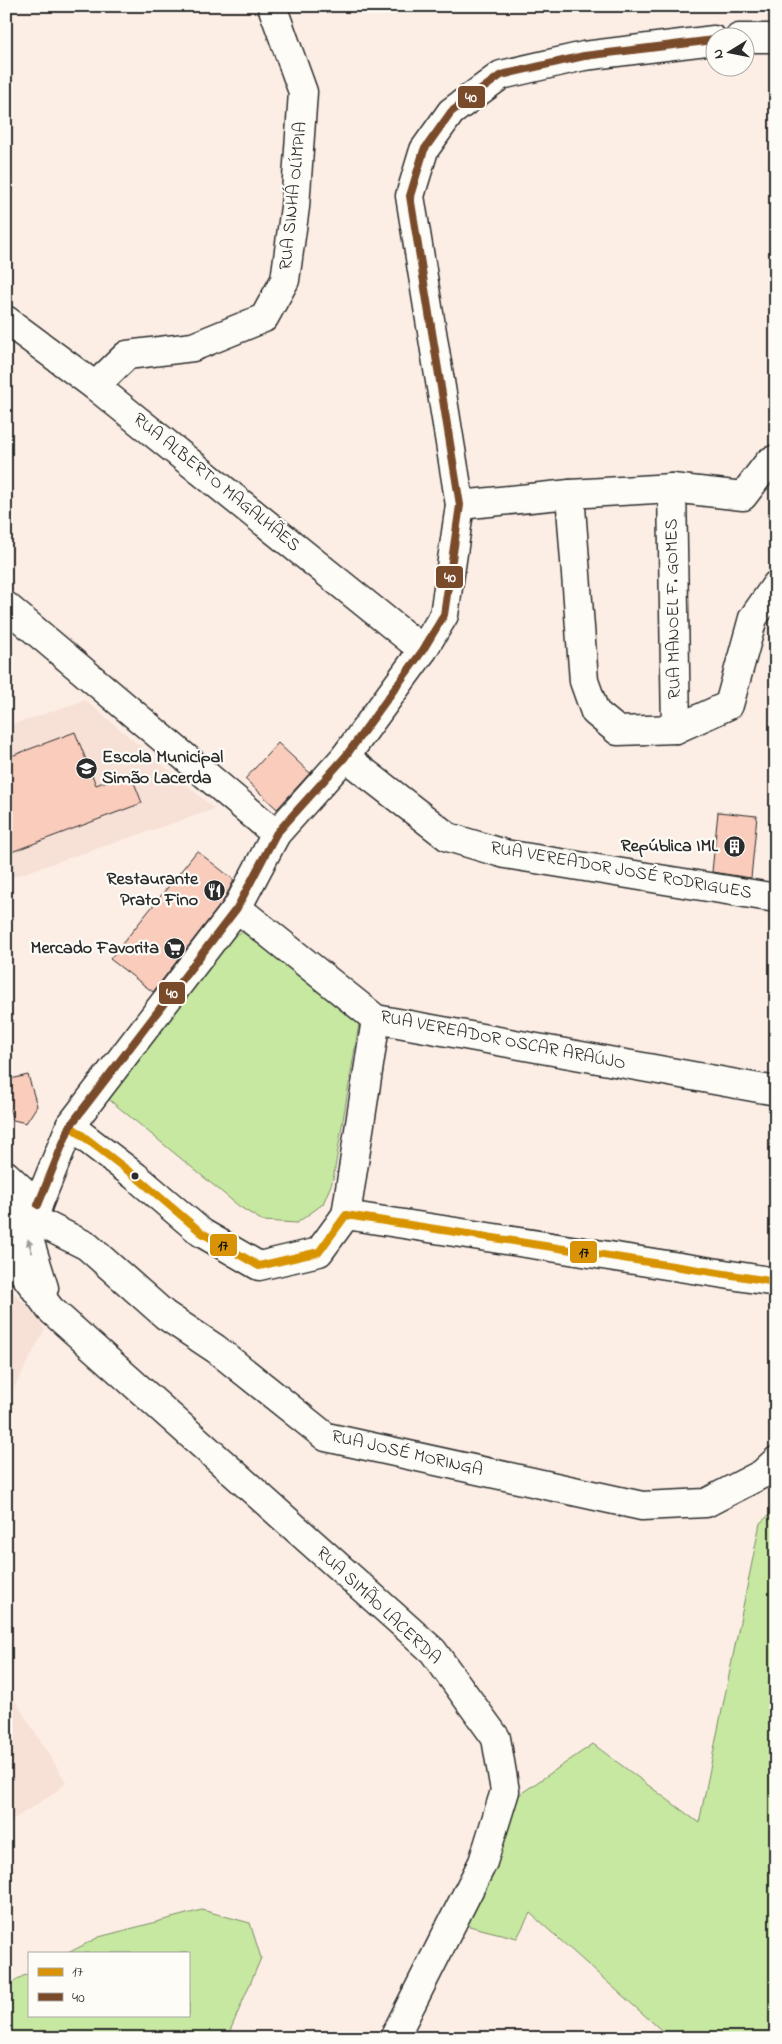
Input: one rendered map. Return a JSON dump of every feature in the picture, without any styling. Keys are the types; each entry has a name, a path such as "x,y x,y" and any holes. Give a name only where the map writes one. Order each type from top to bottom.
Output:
{"street":[{"name":"RUA SINHÁ OLÍMPIA","path":"95,386 128,355 193,347 264,318 285,280 294,206 303,92 272,6"},
{"path":"754,38 776,38"},
{"path":"25,1211 70,1126 237,908 276,834 345,757 423,650 444,615 460,505 410,196 424,150 451,112 501,75 584,56 704,41"},
{"name":"RUA ALBERTO MAGALHÃES","path":"6,320 95,386 423,650"},
{"path":"460,505 570,494 672,488 743,496 769,462 776,459"},
{"name":"RUA MANOEL F. GOMES","path":"672,488 676,729"},
{"path":"570,494 584,681 595,712 618,731 676,729 729,706 753,618 776,584"},
{"path":"6,606 276,834"},
{"name":"RUA VEREADOR JOSÉ RODRIGUES","path":"345,757 448,837 505,854 776,898"},
{"name":"RUA VEREADOR OSCAR ARAÚJO","path":"237,908 376,1020 776,1091"},
{"path":"70,1126 135,1176 202,1234 259,1266 319,1252 346,1215 376,1020"},
{"path":"6,1175 25,1211 50,1309"},
{"name":"RUA JOSÉ MORINGA","path":"25,1211 87,1246 165,1315 216,1349 326,1437 642,1506 706,1503 762,1474 776,1461"},
{"path":"346,1215 776,1282"},
{"name":"RUA SIMÃO LACERDA","path":"6,1249 50,1309 432,1651 496,1738 505,1791 483,1862 394,2038"}],"shaded area":[{"name":"Escola Municipal Simão Lacerda","path":"85,700 215,809 6,879 6,727"},
{"path":"6,1285 37,1316 45,1329 6,1403"},
{"path":"6,1686 66,1782 56,1792 6,1824"}],"green space":[{"path":"242,932 353,1015 359,1024 333,1180 323,1204 297,1223 263,1221 240,1207 106,1097 108,1082 235,935"},
{"path":"776,1509 776,2038 670,2038 530,1913 517,1938 469,1926 460,1899 516,1797 593,1744 699,1823 760,1523"},
{"path":"202,1910 250,1923 261,1958 227,2038 6,2038 6,1985 28,1974 28,2016 190,2016 190,1952 70,1952 99,1937"}],"building":[{"path":"75,732 96,785 130,772 142,803 6,854 6,758"},
{"path":"278,743 310,773 277,809 245,779"},
{"name":"República IML","path":"718,812 757,816 751,878 712,872"},
{"path":"197,851 234,880 224,900 153,992 110,959"},
{"path":"28,1075 37,1106 26,1123 13,1120 6,1100 6,1080"}],"transit line":[{"name":"40","path":"38,1205 70,1126 237,908 276,834 345,757 423,650 444,615 460,505 410,196 424,150 451,112 501,75 584,56 704,41"},
{"name":"17","path":"70,1126 135,1176 202,1233 259,1266 319,1252 346,1215 776,1282"}],"place":[{"name":"Escola Municipal Simão Lacerda","path":"86,768"},
{"name":"República IML","path":"734,847"},
{"name":"Restaurante Prato Fino","path":"214,890"},
{"name":"Mercado Favorita","path":"175,949"}]}
